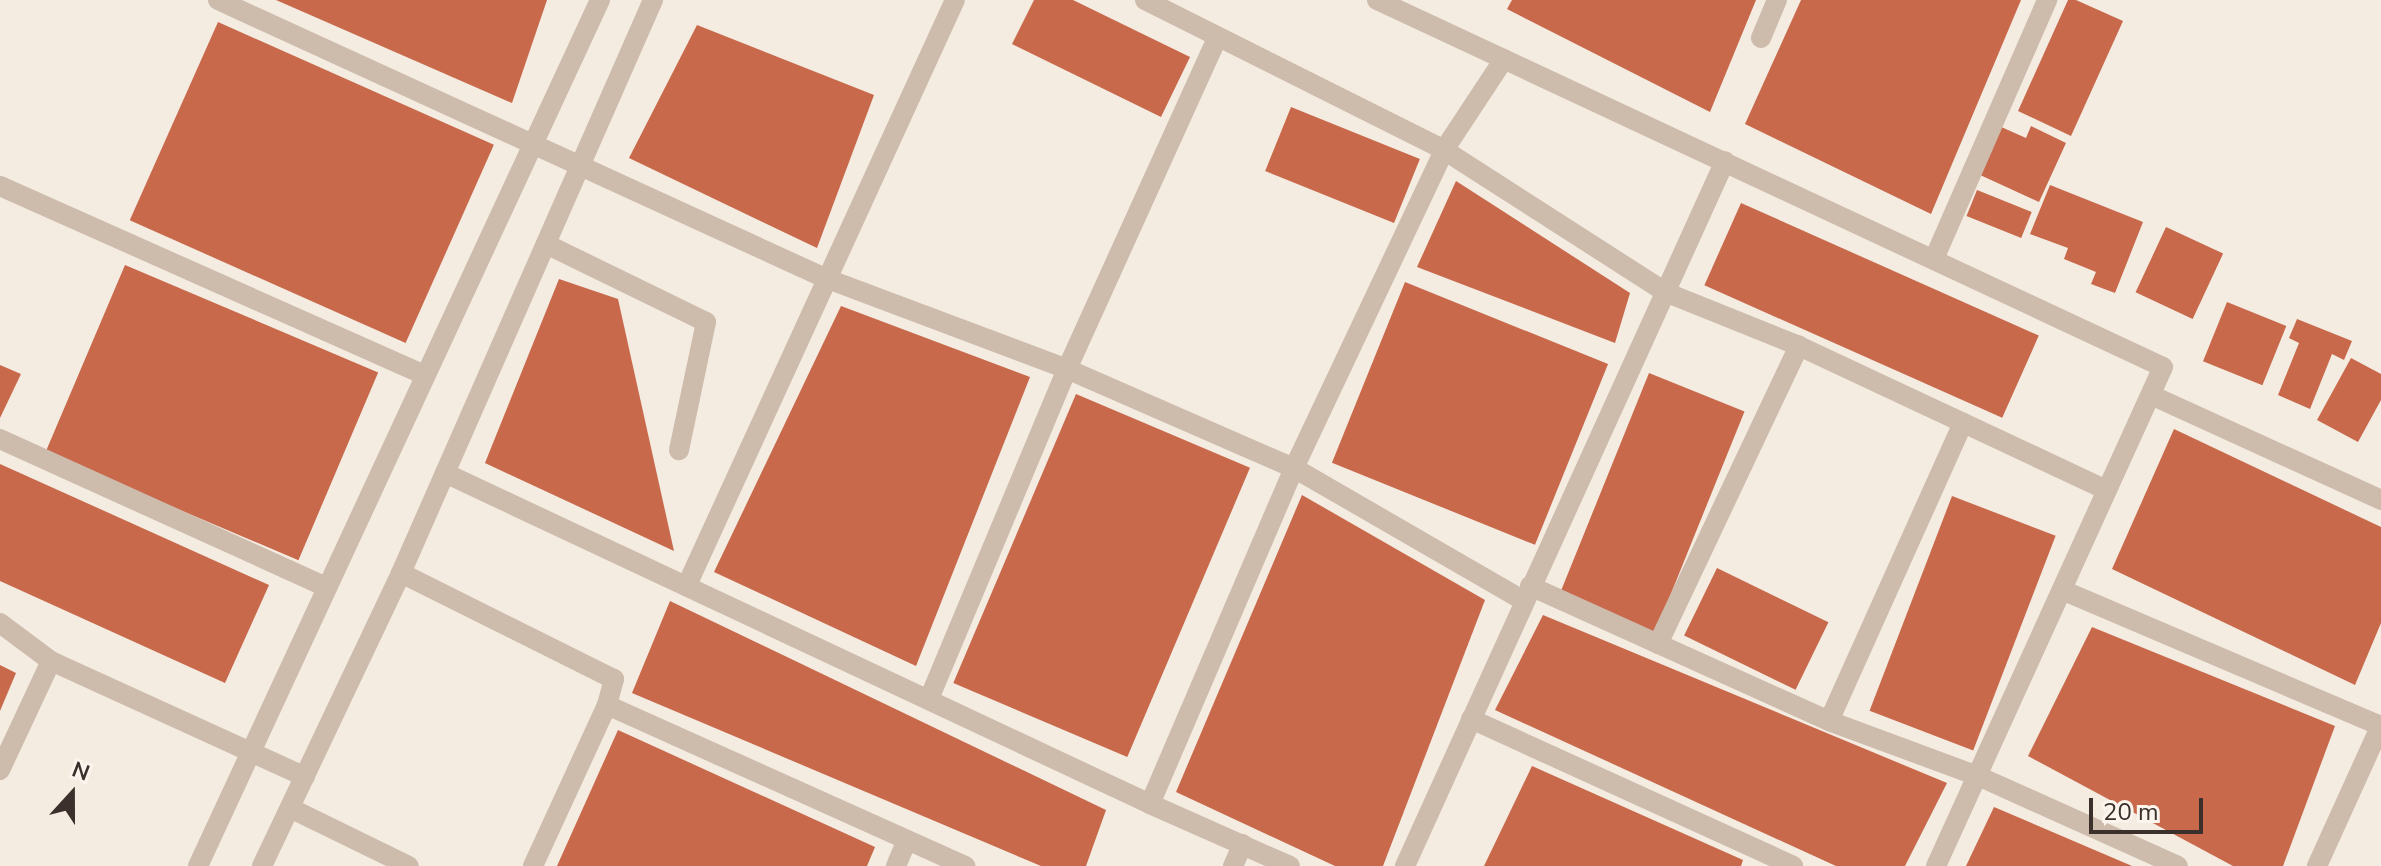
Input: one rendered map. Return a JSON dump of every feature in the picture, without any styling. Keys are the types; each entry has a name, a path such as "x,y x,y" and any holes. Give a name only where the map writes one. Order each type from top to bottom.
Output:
{"street":[{"path":"218,0 825,278 1067,369 1294,468 1527,593 1658,644 1829,721 1978,776 2178,866"},
{"path":"198,866 600,0"},
{"path":"262,866 401,573 653,0"},
{"path":"687,585 825,278 955,0"},
{"path":"1145,0 1444,150 1665,292 1799,346 2107,490"},
{"path":"1377,0 2163,367 1936,866"},
{"path":"1761,38 1777,0"},
{"path":"1934,259 2047,0"},
{"path":"929,699 1067,369 1217,38"},
{"path":"1150,804 1294,468 1444,150 1504,59"},
{"path":"1405,866 1725,161"},
{"path":"0,186 425,375"},
{"path":"546,244 706,322 679,450"},
{"path":"1658,644 1799,346"},
{"path":"2151,395 2381,500"},
{"path":"1829,721 1963,423"},
{"path":"0,439 327,587"},
{"path":"445,473 1150,804 1290,866"},
{"path":"401,573 611,674 614,683 607,705 533,866"},
{"path":"2062,590 2381,726 2317,866"},
{"path":"0,623 51,661 305,777"},
{"path":"0,770 51,661"},
{"path":"607,705 965,866"},
{"path":"1471,719 1767,861 1793,866"},
{"path":"290,808 409,866"},
{"path":"896,866 907,840"},
{"path":"1233,866 1243,844"}],"building":[{"path":"276,0 547,0 512,103"},
{"path":"1034,0 1073,0 1190,57 1161,117 1012,44"},
{"path":"1512,0 1756,0 1710,112 1507,9"},
{"path":"1801,0 2021,0 1931,214 1745,124"},
{"path":"2068,0 2076,0 2123,21 2071,136 2018,111"},
{"path":"218,22 494,145 406,343 130,220"},
{"path":"697,25 874,95 817,248 629,158"},
{"path":"1291,107 1420,159 1394,223 1265,171"},
{"path":"1999,126 2026,138 2031,126 2066,143 2039,202 1978,174"},
{"path":"1456,181 1630,293 1615,343 1417,267"},
{"path":"2050,185 2143,222 2115,293 2091,284 2096,272 2064,259 2068,248 2030,234"},
{"path":"1977,190 2032,212 2021,238 1967,216"},
{"path":"1741,203 2039,336 2002,418 1704,285"},
{"path":"2166,227 2223,254 2193,319 2136,292"},
{"path":"125,265 378,372 298,560 45,453"},
{"path":"559,279 618,299 674,551 485,463"},
{"path":"1405,282 1608,364 1535,545 1332,463"},
{"path":"2227,302 2286,326 2262,385 2203,361"},
{"path":"841,306 1030,377 916,666 714,572"},
{"path":"2297,319 2352,341 2344,360 2332,354 2310,409 2278,395 2299,343 2289,338"},
{"path":"2351,358 2381,374 2381,400 2358,442 2317,420"},
{"path":"0,365 21,374 0,418"},
{"path":"1649,373 1744,412 1653,637 1558,598"},
{"path":"1076,394 1250,468 1127,757 953,683"},
{"path":"2174,429 2381,527 2381,623 2355,685 2112,569"},
{"path":"0,464 269,585 225,683 0,581"},
{"path":"1302,495 1485,600 1383,866 1335,866 1176,792"},
{"path":"1952,496 2056,536 1973,751 1870,711"},
{"path":"1717,568 1828,622 1796,690 1684,635"},
{"path":"670,601 1106,810 1086,866 1041,866 632,693"},
{"path":"1543,615 1947,783 1905,866 1836,866 1495,710"},
{"path":"2092,627 2335,726 2283,866 2233,866 2028,756"},
{"path":"0,665 16,673 0,711"},
{"path":"618,730 875,847 867,866 557,866"},
{"path":"1532,766 1743,860 1741,866 1484,866"},
{"path":"1994,807 2132,866 1966,866"}]}
